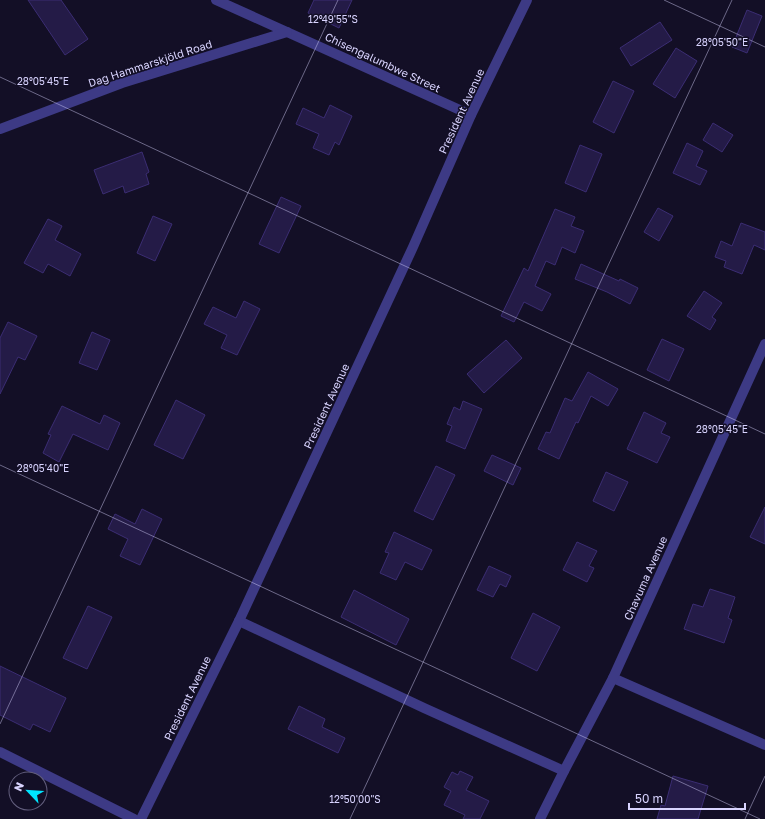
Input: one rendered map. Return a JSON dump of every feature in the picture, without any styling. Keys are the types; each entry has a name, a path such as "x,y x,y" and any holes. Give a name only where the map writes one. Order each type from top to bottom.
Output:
{"street":[{"path":"216,0 471,115"},
{"name":"Chisengalumbwe Street","path":"219,0 471,115"},
{"name":"President Avenue","path":"141,819 239,620 406,261 471,115 527,0"},
{"name":"Dag Hammarskjöld Road","path":"0,129 122,82 287,32"},
{"name":"Chavuma Avenue","path":"540,819 613,678 765,344"},
{"path":"239,620 424,708 564,771"},
{"path":"613,678 765,745"},
{"path":"0,752 134,819"}],"building":[{"path":"28,0 61,0 88,39 65,55"},
{"path":"314,0 352,0 339,28 308,13"},
{"path":"747,10 762,16 747,53 732,47"},
{"path":"660,22 672,40 631,66 620,48"},
{"path":"676,48 697,61 675,98 653,84"},
{"path":"613,81 634,91 614,133 593,122"},
{"path":"330,105 352,116 339,145 335,142 329,155 313,148 319,134 296,124 303,108 324,118"},
{"path":"713,123 733,135 722,152 703,140"},
{"path":"687,143 703,151 696,166 707,171 700,185 673,173"},
{"path":"580,145 602,154 586,192 565,183"},
{"path":"142,152 149,172 146,174 149,184 125,193 123,186 103,194 94,170"},
{"path":"281,197 301,206 279,253 259,244"},
{"path":"658,208 673,216 659,241 644,232"},
{"path":"555,209 575,217 571,226 584,231 575,253 562,247 555,265 546,261 535,286 551,294 542,311 524,302 514,322 501,316 524,268 528,271"},
{"path":"153,216 172,224 155,261 137,253"},
{"path":"48,219 62,226 55,240 81,254 70,276 48,264 43,273 24,263"},
{"path":"741,223 765,232 765,250 754,245 742,274 724,267 726,261 715,257 721,241 732,246"},
{"path":"581,264 619,281 620,279 638,288 630,304 607,292 575,279"},
{"path":"704,291 722,303 712,317 716,320 710,330 687,316"},
{"path":"244,301 260,309 237,355 221,348 227,335 204,324 213,307 236,318"},
{"path":"8,322 37,336 25,360 18,357 0,394 0,338"},
{"path":"92,332 110,340 97,370 79,363"},
{"path":"662,339 684,349 669,381 647,370"},
{"path":"506,340 522,358 484,393 467,374"},
{"path":"588,372 618,389 608,406 591,396 578,423 576,422 559,459 538,449 546,432 550,433 565,398 572,401"},
{"path":"176,400 205,415 183,459 154,445"},
{"path":"463,401 482,409 465,449 446,441 452,426 447,424 454,407 460,410"},
{"path":"62,406 100,424 104,415 120,423 108,450 73,434 59,462 43,453 51,435 48,434"},
{"path":"644,412 666,423 661,433 670,437 657,463 627,449"},
{"path":"492,455 521,468 513,485 484,471"},
{"path":"436,466 455,475 433,520 414,511"},
{"path":"606,472 628,482 614,511 593,501"},
{"path":"765,507 765,544 750,537"},
{"path":"142,509 162,519 140,565 120,556 128,539 108,529 115,514 135,524"},
{"path":"394,532 432,550 422,570 405,562 396,580 380,573 389,553 385,552"},
{"path":"577,542 597,551 589,566 594,568 587,582 563,570"},
{"path":"489,566 511,576 506,587 500,584 493,597 477,590"},
{"path":"710,589 735,597 728,618 732,620 724,643 684,629 693,604 703,607"},
{"path":"354,590 409,619 396,645 341,617"},
{"path":"88,606 112,617 87,669 63,658"},
{"path":"533,613 560,627 537,671 511,658"},
{"path":"0,666 66,698 50,732 33,724 30,730 0,715"},
{"path":"299,706 325,719 322,727 345,738 338,753 288,729"},
{"path":"460,771 473,777 466,790 489,801 480,819 463,819 465,815 444,805 451,791 444,787 452,772 458,775"},
{"path":"673,776 708,786 698,819 657,819 661,805 665,806"}]}
